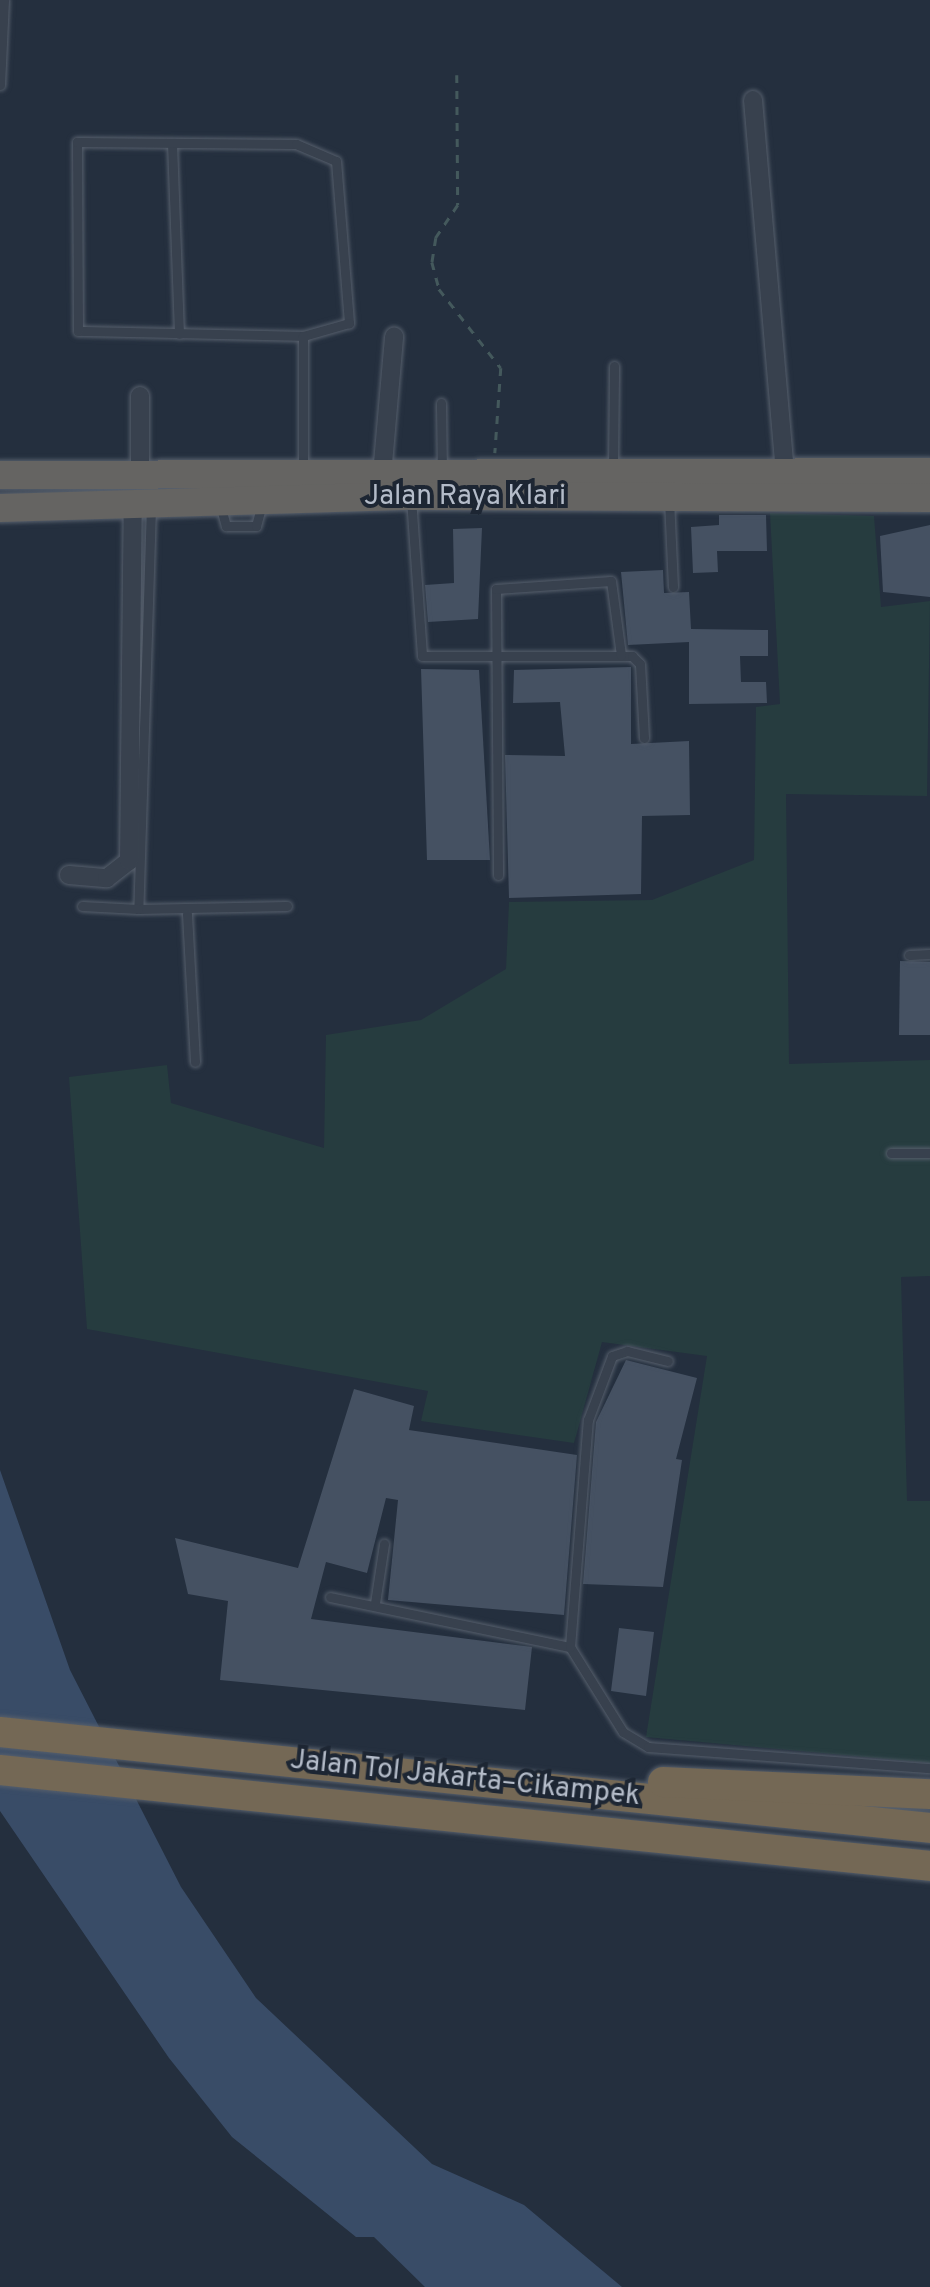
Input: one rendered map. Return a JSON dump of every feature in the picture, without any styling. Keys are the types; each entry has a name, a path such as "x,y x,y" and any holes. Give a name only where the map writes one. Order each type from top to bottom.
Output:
{"highway":[{"name":"Jalan Raya Klari","path":"0,475 930,472"},
{"name":"Jalan Raya Klari","path":"0,508 411,496 930,498"},
{"name":"Jalan Tol Jakarta–Cikampek","path":"0,1732 930,1828"},
{"name":"Jalan Tol Jakarta–Cikampek","path":"0,1770 930,1866"},
{"path":"445,1777 930,1794"}],"street":[{"path":"753,100 785,472"},
{"path":"382,475 394,337"},
{"path":"140,396 140,475"},
{"path":"68,874 107,878 129,862 142,503"}],"lane":[{"path":"0,85 4,0"},
{"path":"84,141 172,142 310,146 336,161 349,323 302,336 78,331 73,149 84,141"},
{"path":"172,142 180,334"},
{"path":"302,336 304,474"},
{"path":"614,366 614,474"},
{"path":"441,404 442,475"},
{"path":"411,496 418,650 432,659 621,655 640,664 644,738"},
{"path":"669,497 673,587"},
{"path":"138,909 142,503"},
{"path":"498,875 496,589 542,583 613,583 621,655"},
{"path":"82,906 187,914 288,906"},
{"path":"187,914 195,1062"},
{"path":"910,954 930,954"},
{"path":"890,1153 930,1153"},
{"path":"668,1362 627,1351 612,1356 588,1420 570,1647 623,1732 648,1747 930,1768"},
{"path":"374,1603 384,1544"},
{"path":"330,1597 374,1603 570,1647"}],"path":[{"path":"457,75 458,206 436,238 432,262 439,289 500,368 493,474"}],"green space":[{"path":"770,513 874,516 881,607 930,601 927,796 786,794 789,1064 930,1060 930,1276 901,1277 907,1501 930,1501 930,1763 646,1737 707,1356 602,1342 574,1443 421,1421 428,1391 87,1329 69,1077 167,1065 171,1103 324,1148 326,1035 421,1020 506,969 509,902 652,900 754,860 756,707 780,704"}],"water":[{"path":"0,1470 70,1670 181,1887 256,1998 432,2164 524,2205 622,2287 425,2287 374,2237 356,2237 232,2137 169,2058 0,1811"}],"building":[{"path":"719,515 766,515 767,551 717,551 718,572 693,573 691,527 719,525"},
{"path":"930,525 930,597 883,592 880,536"},
{"path":"482,528 478,619 428,622 425,585 454,583 453,529"},
{"path":"663,570 664,593 689,592 691,629 768,630 768,656 740,656 741,682 766,682 767,703 689,704 689,642 628,645 621,572"},
{"path":"631,667 631,744 689,741 690,815 642,816 641,894 509,898 505,755 565,756 560,702 513,703 514,670"},
{"path":"421,669 479,670 490,860 427,860"},
{"path":"900,961 930,962 930,1035 899,1035"},
{"path":"626,1360 697,1378 676,1459 682,1460 663,1587 583,1584 596,1422"},
{"path":"354,1389 414,1406 409,1430 577,1455 564,1615 388,1600 398,1500 386,1498 367,1573 326,1562 311,1619 532,1647 525,1710 220,1680 228,1601 188,1594 175,1538 298,1568"},
{"path":"619,1628 654,1632 646,1696 611,1691"}]}
